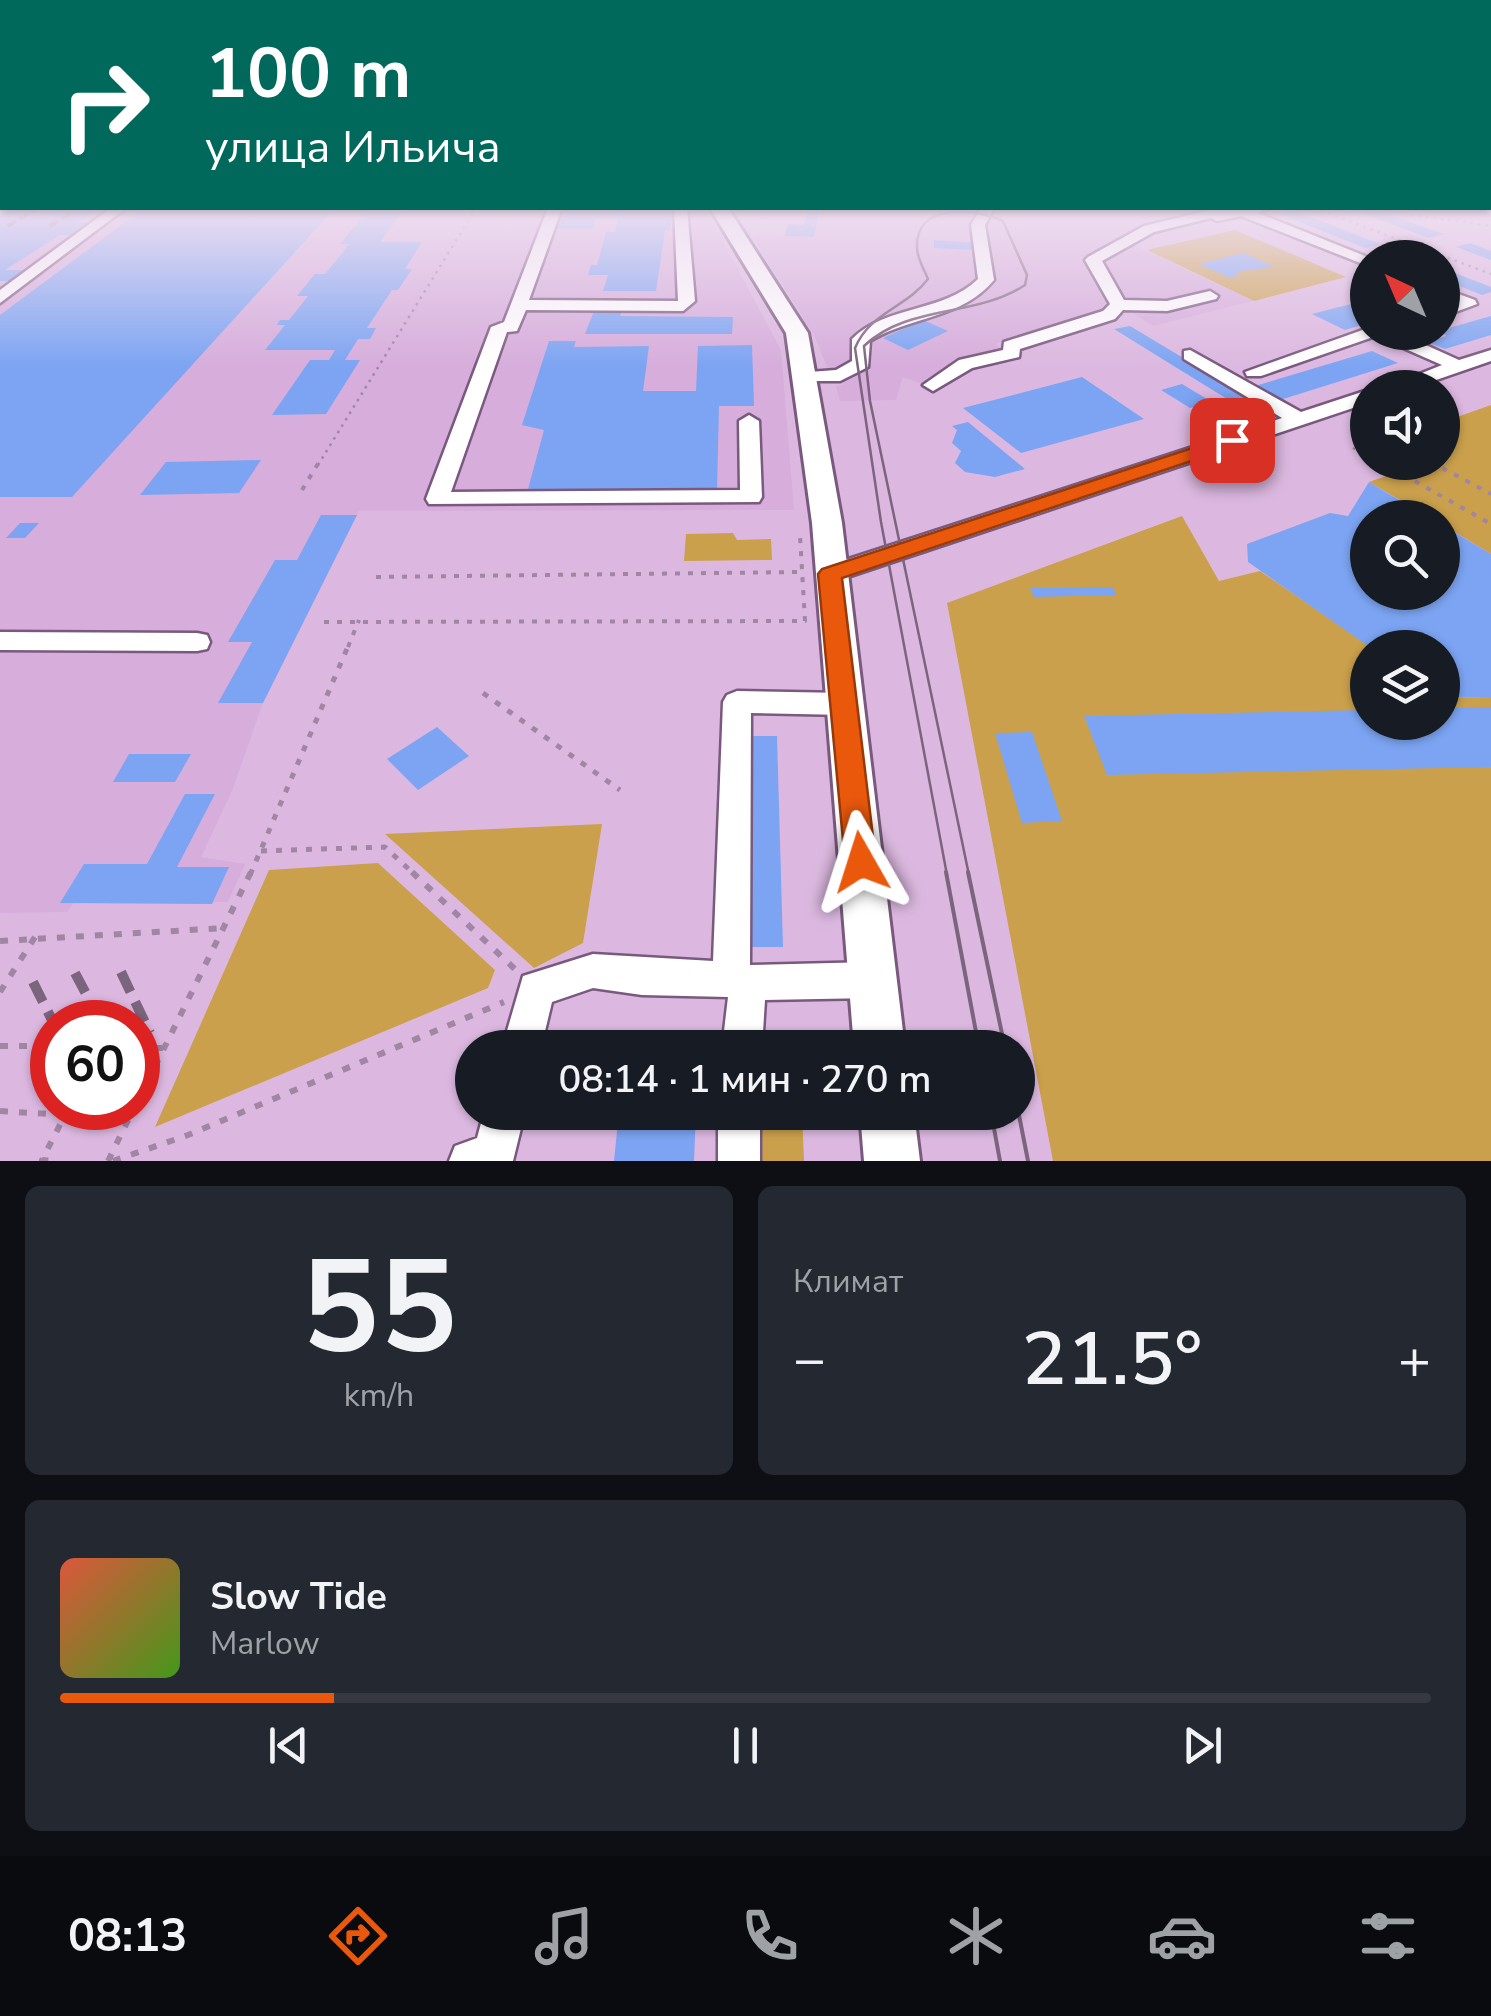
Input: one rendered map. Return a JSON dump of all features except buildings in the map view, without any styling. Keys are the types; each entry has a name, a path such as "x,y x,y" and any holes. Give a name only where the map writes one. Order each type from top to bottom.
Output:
{"main road":[{"path":"750,258 797,333 827,522 815,573 845,704 878,1030"},
{"path":"889,1130 892,1161"}],"street":[{"path":"0,298 53,258"},
{"path":"537,258 512,327 500,328 437,499 751,496 749,420"},
{"path":"520,305 682,306 687,300 684,258"},
{"path":"803,377 850,370 861,363 861,339 884,324 959,304 986,280 983,258"},
{"path":"1098,258 1094,260 1119,306"},
{"path":"933,385 966,364 1013,354 1010,346 1109,315 1119,306 1167,306 1210,296"},
{"path":"1254,372 1350,339"},
{"path":"1422,350 1458,366"},
{"path":"1190,355 1299,418"},
{"path":"1446,370 1491,355"},
{"path":"815,573 1350,402"},
{"path":"0,641 196,642"},
{"path":"739,1030 730,972 732,702 845,704"},
{"path":"526,1030 536,988 594,972 642,977 730,972 872,980"},
{"path":"470,1161 494,1156 500,1130"},
{"path":"739,1161 740,1130"}],"path":[{"path":"302,490 445,258"},
{"path":"1449,258 1491,274"},
{"path":"1460,478 1491,494"},
{"path":"1412,480 1491,524"},
{"path":"324,622 805,621 815,573 800,523"},
{"path":"376,578 815,573"},
{"path":"160,1056 226,928 358,620"},
{"path":"483,693 620,790"},
{"path":"111,1161 188,1135 536,988 386,848 261,850"},
{"path":"0,941 226,928"},
{"path":"0,992 35,936"},
{"path":"0,1046 30,1046"},
{"path":"0,1112 66,1115 42,1161 57,1161"},
{"path":"111,1161 125,1130"}],"shaded area":[{"path":"0,258 732,258 781,350 794,510 359,511 263,703 232,791 201,857 245,864 228,902 75,901 67,912 0,913"},
{"path":"766,258 1161,258 1253,301 1153,326 1131,312 1109,306 996,344 1002,350 963,360 925,385 903,377 896,400 840,401 836,386 844,385 838,371 829,372 814,335"},
{"path":"1164,258 1302,258 1346,277 1254,301"},
{"path":"1491,405 1491,554 1460,535 1460,500 1400,500 1369,482 1460,480 1460,416"},
{"path":"1182,516 1219,581 1260,571 1350,633 1350,740 1460,740 1460,697 1491,698 1491,1161 1053,1161 1035,1066 1035,1030 1028,1030 947,603"},
{"path":"733,533 737,540 771,539 772,560 684,561 686,534"},
{"path":"602,824 583,943 534,968 385,834"},
{"path":"378,863 495,970 488,988 160,1125 160,1116 269,870"},
{"path":"750,1130 803,1130 804,1161 751,1161"}],"tram line":[{"path":"919,258 928,279 870,326 855,348 881,522 947,875"},
{"path":"969,875 870,401 864,346 901,323 985,303 1025,285 1027,275 1020,258"},
{"path":"946,872 976,1030"},
{"path":"968,872 1001,1030"},
{"path":"994,1130 1000,1161"},
{"path":"1022,1130 1028,1161"}],"railway":[{"path":"121,972 134,1000"},
{"path":"75,973 89,1000"},
{"path":"33,982 42,1000"}],"route":[{"path":"861,862 830,574 1232,440"}]}
